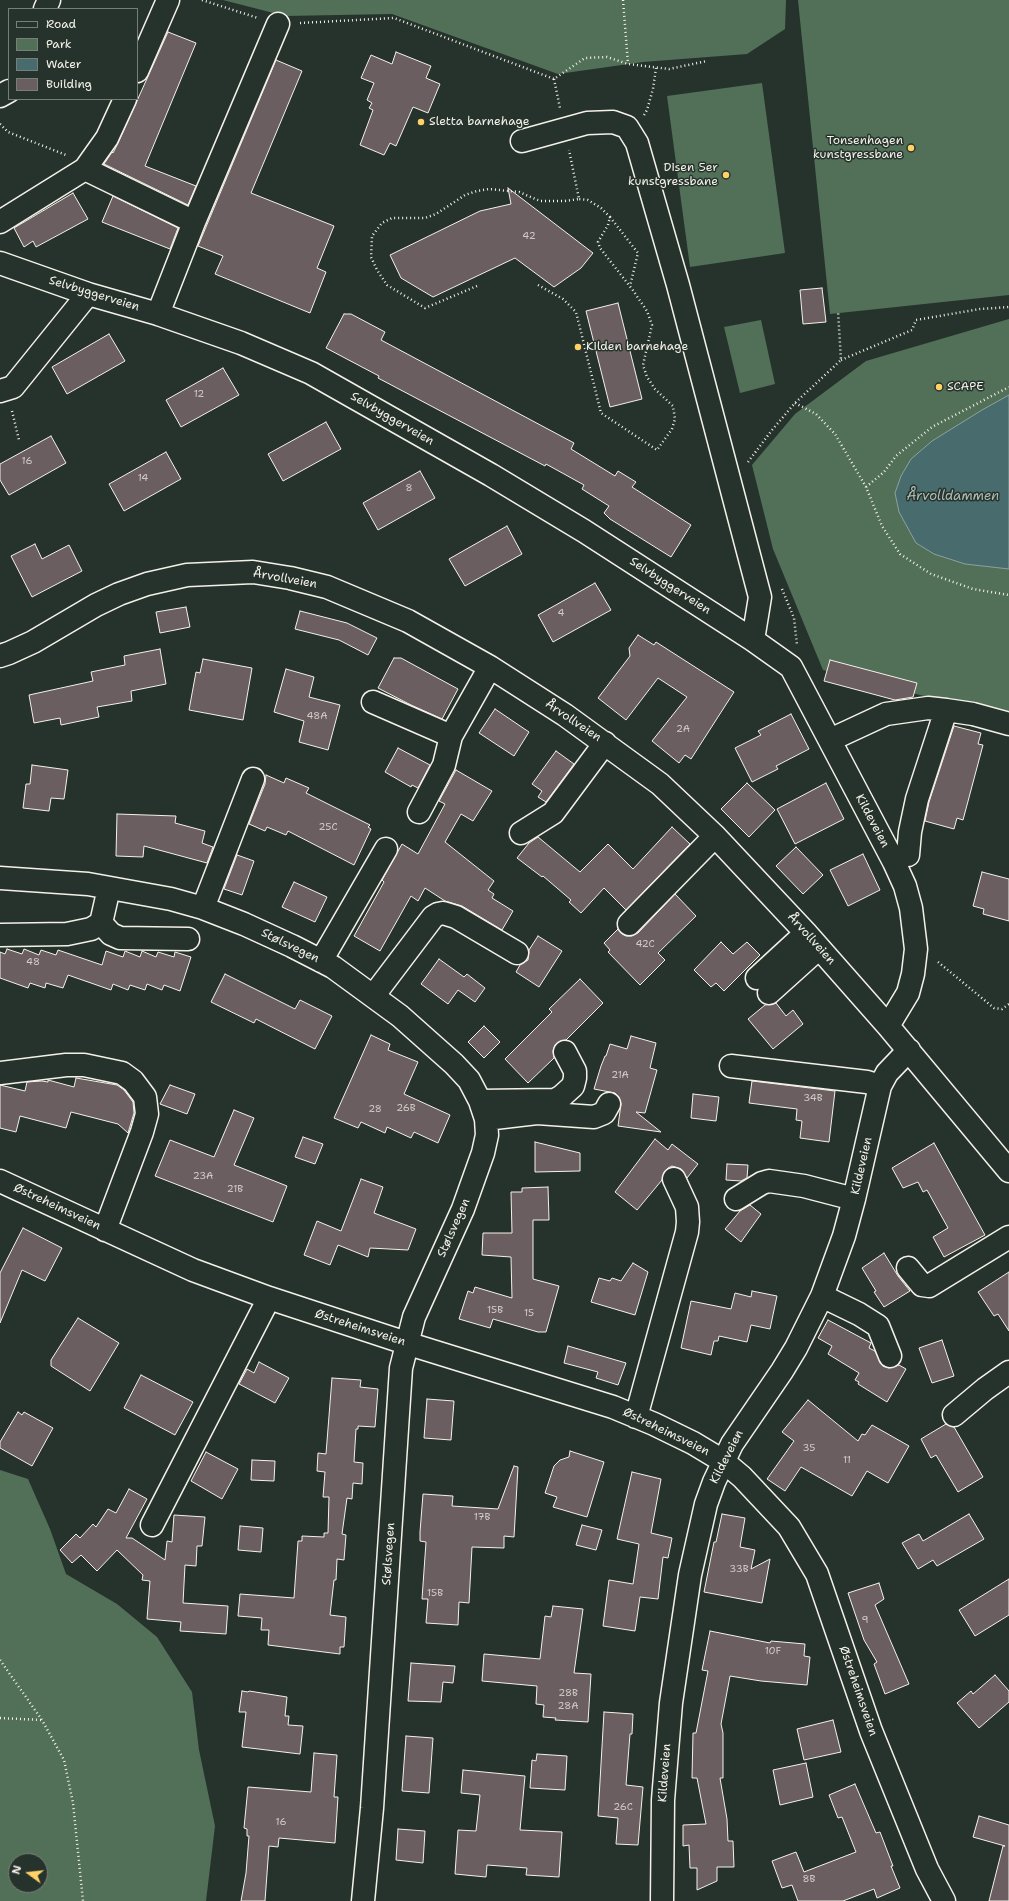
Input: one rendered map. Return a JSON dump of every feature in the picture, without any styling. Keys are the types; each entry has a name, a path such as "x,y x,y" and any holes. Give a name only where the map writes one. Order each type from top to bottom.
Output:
{"street":[{"path":"138,69 168,0"},
{"path":"158,314 194,222 278,24"},
{"path":"0,222 86,169 107,138 125,100"},
{"path":"522,141 588,123 613,122 627,128 637,143 678,285 760,597 753,640"},
{"path":"86,169 194,222"},
{"name":"Selvbyggerveien","path":"0,263 88,294 158,314 241,343 311,372 491,475 564,519 753,640"},
{"path":"7,389 88,294"},
{"name":"Årvollveien","path":"0,656 33,642 96,605 147,584 187,575 252,572 327,587 408,621 490,667 605,743 660,784 715,836 813,940 909,1050 1009,1171"},
{"name":"Kildeveien","path":"753,640 791,667 894,862 905,886 911,908 916,949 913,974 908,993 888,1026"},
{"path":"419,812 444,765 451,736 490,667"},
{"path":"372,702 451,736"},
{"path":"830,740 886,714 928,708 973,714 1009,724"},
{"path":"908,855 910,832 917,799 946,710"},
{"path":"521,834 553,813 605,743"},
{"path":"202,908 253,779"},
{"path":"629,924 715,836"},
{"path":"321,961 386,849"},
{"name":"Stølsvegen","path":"0,878 88,884 171,899 202,908 244,924 333,967 374,995 454,1064 469,1080 483,1110 487,1135 476,1176 463,1209 414,1317 406,1343 401,1368 398,1393 372,1808 363,1901"},
{"path":"0,935 67,934 91,929 101,923 109,888"},
{"path":"374,995 433,917 438,914 443,913 456,917 517,953"},
{"path":"101,923 111,934 120,938 188,939"},
{"path":"763,986 813,940"},
{"name":"Kildeveien","path":"662,1901 663,1800 666,1752 676,1658 690,1575 706,1504 723,1461 744,1425 782,1371 796,1348 822,1296 844,1236 880,1086 887,1073 909,1050"},
{"path":"483,1110 555,1100 562,1096 573,1086 575,1078 575,1071 565,1052"},
{"path":"0,1073 24,1069 84,1065 122,1073 133,1080 145,1097 147,1114 142,1132 105,1230"},
{"path":"731,1066 867,1082 880,1086"},
{"path":"483,1110 594,1116 604,1113 609,1104"},
{"path":"636,1417 687,1227 687,1207 684,1197 674,1179"},
{"name":"Østreheimsveien","path":"0,1181 193,1270 269,1298 406,1343 613,1407 693,1443 723,1461 742,1477 789,1527 803,1548 817,1574 871,1730 928,1869 944,1901"},
{"path":"736,1199 762,1183 769,1181 804,1186 854,1199"},
{"path":"908,1268 922,1285 929,1286 1009,1237"},
{"path":"822,1296 859,1314 878,1326 890,1356"},
{"path":"152,1525 269,1298"},
{"path":"954,1415 985,1388 1009,1372"}],"path":[{"path":"202,0 278,24 394,18 554,79"},
{"path":"623,0 628,64"},
{"path":"554,79 585,58 608,57 628,64 668,69 707,61"},
{"path":"631,133 647,110 653,89 656,68"},
{"path":"554,79 579,199"},
{"path":"0,124 8,132 62,153 86,169"},
{"path":"477,286 425,308 387,285 377,270 371,257 372,236 382,223 392,218 425,218 436,214 465,195 477,190 489,189 519,192 540,201 588,200 601,208 638,253 630,286"},
{"path":"538,285 563,299 576,312 601,413 657,450 672,429 676,419 673,406 655,389 647,377 644,365 652,324 647,311 630,286 600,248 598,242 608,225 610,218"},
{"path":"730,487 772,430 795,402 841,360 912,330 916,320 1009,307"},
{"path":"838,311 841,360"},
{"path":"866,487 884,472 896,456 932,427 1009,387"},
{"path":"7,389 11,398 12,412 18,440"},
{"path":"795,402 816,414 835,434 866,487 882,526 900,554 931,574 973,589 1009,595"},
{"path":"916,949 932,958 994,1008 1002,1009 1009,1004"},
{"path":"0,1660 42,1720 64,1760 73,1803 83,1901"},
{"path":"0,1718 42,1720"}],"green space":[{"path":"223,0 786,0 785,29 747,54 643,62 558,74 392,14 285,16"},
{"name":"Tonsenhagen kunstgressbane","path":"798,0 1009,0 1009,295 830,314"},
{"name":"Disen 5er kunstgressbane","path":"762,83 785,253 690,267 667,96"},
{"path":"1009,319 1009,718 823,670 773,549 752,465 795,414 866,361"},
{"path":"761,320 775,384 740,393 724,327"},
{"path":"0,1470 28,1479 50,1529 66,1574 117,1604 157,1637 192,1692 199,1750 215,1826 206,1901 0,1901"}],"water":[{"name":"Årvolldammen","path":"1009,395 1009,569 965,564 934,554 916,543 899,512 895,493 901,476 911,459 932,441"}],"building":[{"path":"168,32 196,43 145,166 196,186 188,205 104,164 112,152 113,153"},
{"path":"396,52 431,66 426,78 440,84 428,113 413,107 396,146 390,143 384,155 360,145 373,110 369,108 372,103 367,100 374,83 361,78 371,55 392,64"},
{"path":"276,60 302,71 251,193 334,226 317,268 326,272 310,313 215,274 223,256 198,246"},
{"path":"508,188 593,253 581,268 554,287 515,258 433,297 401,278 390,255 480,211 511,204"},
{"path":"73,193 88,219 36,247 33,241 24,247 14,228"},
{"path":"113,196 178,228 170,249 102,222"},
{"path":"822,288 826,322 803,324 800,290"},
{"path":"618,303 642,399 610,407 586,311"},
{"path":"344,314 351,314 385,332 381,340 574,443 571,449 615,476 618,471 636,482 632,487 691,525 671,557 610,519 604,513 609,506 582,489 584,485 378,378 379,376 326,348"},
{"path":"109,334 125,361 67,394 52,367"},
{"path":"223,368 239,395 181,427 166,400"},
{"path":"326,422 341,449 283,481 268,454"},
{"path":"51,436 66,463 9,495 0,480 0,464"},
{"path":"166,452 181,479 124,511 109,484"},
{"path":"420,471 435,498 378,530 363,503"},
{"path":"507,526 522,554 465,586 449,559"},
{"path":"35,544 42,559 69,545 82,571 32,597 11,556"},
{"path":"595,583 611,610 553,642 538,615"},
{"path":"186,607 190,627 160,633 156,612"},
{"path":"300,611 347,623 377,638 368,655 339,640 295,629"},
{"path":"638,635 654,645 656,642 734,692 691,759 685,755 679,763 652,741 687,697 658,678 626,720 598,698 630,656 629,648"},
{"path":"160,649 166,684 131,691 132,701 97,707 99,717 61,725 60,718 34,723 29,695 93,681 91,672 125,665 124,656"},
{"path":"394,658 401,658 458,689 442,719 378,688"},
{"path":"203,659 252,668 243,720 189,710 196,672 200,673"},
{"path":"830,660 917,683 913,697 895,700 824,681"},
{"path":"286,669 314,677 309,697 340,705 328,750 299,742 304,721 274,712"},
{"path":"495,709 529,732 514,756 479,733"},
{"path":"791,714 809,749 776,766 778,769 752,782 735,748 761,735 758,731"},
{"path":"954,726 981,733 978,744 983,745 963,820 957,818 954,829 925,821 929,802"},
{"path":"398,748 430,765 418,788 412,785 411,787 385,772"},
{"path":"556,751 574,764 546,802 538,797 542,791 532,784"},
{"path":"32,765 68,770 64,799 51,798 49,811 23,808 26,784 30,784"},
{"path":"456,770 492,791 473,821 461,814 445,842 494,881 488,890 494,894 492,898 513,911 502,930 462,906 445,901 425,888 418,901 411,896 380,951 354,936 384,882 382,880 402,844 418,854 445,804 439,801"},
{"path":"266,775 284,783 286,778 309,788 306,793 370,825 368,827 371,829 354,865 288,831 286,835 267,827 265,831 249,824 265,784"},
{"path":"747,783 775,810 749,837 721,809"},
{"path":"826,783 844,819 795,844 777,809"},
{"path":"117,814 176,816 175,823 205,831 202,843 213,847 207,863 144,846 143,857 116,856"},
{"path":"672,827 690,844 626,910 604,888 581,913 569,902 571,900 543,876 542,877 517,858 529,843 538,837 580,872 608,844 633,869"},
{"path":"796,847 823,875 803,894 776,866"},
{"path":"863,854 880,890 848,906 830,870"},
{"path":"237,855 254,861 242,895 224,889"},
{"path":"982,872 1009,879 1009,921 983,914 984,909 973,906"},
{"path":"294,882 327,897 315,922 282,907"},
{"path":"675,894 696,916 658,953 665,960 640,985 608,952 610,950 604,943 618,929 626,936 632,936 638,933"},
{"path":"538,936 562,951 539,987 516,972 520,965 528,960 529,950"},
{"path":"721,942 733,954 747,942 760,955 724,991 716,983 711,987 694,970"},
{"path":"7,949 22,954 24,949 39,955 41,950 56,955 58,950 102,965 106,951 123,957 125,951 140,957 142,951 156,957 158,952 174,957 175,952 191,957 180,991 164,985 162,990 147,984 145,990 130,985 128,990 113,984 111,990 68,975 63,988 46,983 45,988 30,983 28,988 0,978 0,952 5,954"},
{"path":"439,959 464,977 467,974 485,988 475,1002 458,990 448,1004 421,984"},
{"path":"225,974 295,1009 300,1000 332,1016 315,1049 256,1019 254,1023 211,1002"},
{"path":"580,979 603,1003 566,1040 560,1041 555,1045 553,1051 554,1058 528,1083 505,1059 552,1012 549,1009"},
{"path":"776,1003 786,1016 793,1010 803,1024 773,1049 748,1019 765,1005"},
{"path":"484,1026 500,1042 484,1058 468,1042"},
{"path":"371,1035 390,1044 388,1050 418,1062 404,1094 450,1115 438,1143 414,1132 411,1138 387,1127 385,1133 361,1122 358,1128 334,1118"},
{"path":"631,1036 656,1043 650,1068 657,1070 645,1113 636,1112 661,1132 618,1126 621,1104 619,1097 615,1093 594,1089 610,1044 627,1049"},
{"path":"76,1078 117,1085 124,1090 133,1102 134,1113 128,1133 118,1124 71,1112 66,1128 20,1116 16,1132 0,1128 0,1085 25,1091 27,1082 48,1082 48,1080 74,1087"},
{"path":"752,1081 835,1091 829,1142 800,1138 802,1121 796,1120 797,1109 749,1103"},
{"path":"170,1085 195,1094 187,1114 160,1104"},
{"path":"693,1094 719,1097 716,1121 691,1118"},
{"path":"234,1110 254,1118 234,1165 287,1186 273,1222 155,1176 170,1140 214,1157"},
{"path":"303,1137 323,1144 315,1164 295,1157"},
{"path":"655,1139 668,1150 672,1144 698,1164 687,1178 681,1169 672,1166 668,1168 664,1172 662,1180 637,1210 615,1192"},
{"path":"535,1142 580,1153 580,1171 535,1172"},
{"path":"934,1143 985,1235 944,1257 933,1237 948,1228 927,1190 923,1192 918,1182 903,1188 892,1168"},
{"path":"727,1164 748,1165 747,1178 741,1181 726,1180"},
{"path":"361,1179 383,1187 374,1213 416,1229 408,1250 370,1248 368,1257 338,1245 330,1265 304,1255 317,1221 341,1231"},
{"path":"548,1187 549,1220 533,1220 533,1279 559,1286 546,1332 538,1332 493,1319 490,1328 459,1319 468,1291 473,1293 475,1287 512,1298 511,1257 482,1255 483,1233 512,1233 511,1192 522,1192 522,1188"},
{"path":"750,1205 761,1214 741,1242 725,1229 740,1211"},
{"path":"23,1228 62,1248 45,1281 22,1270 0,1323 0,1273"},
{"path":"884,1253 898,1276 910,1291 884,1307 874,1292 876,1291 862,1268"},
{"path":"633,1263 648,1272 635,1315 591,1302 599,1278 610,1281 612,1278 621,1281"},
{"path":"1009,1272 1009,1331 998,1314 994,1316 978,1292"},
{"path":"752,1291 777,1296 770,1329 751,1325 747,1342 719,1336 718,1341 714,1341 711,1355 681,1348 691,1301 731,1309 735,1293 751,1297"},
{"path":"78,1318 119,1343 90,1391 51,1366 51,1360"},
{"path":"828,1320 871,1343 869,1348 875,1351 883,1366 889,1368 899,1365 906,1369 887,1402 858,1384 859,1382 855,1380 859,1373 828,1354 832,1346 818,1338"},
{"path":"942,1340 954,1376 932,1383 919,1348"},
{"path":"568,1346 626,1363 618,1385 596,1378 598,1372 564,1363"},
{"path":"259,1362 289,1378 275,1403 239,1384 247,1369 254,1373"},
{"path":"141,1375 193,1402 175,1435 124,1408"},
{"path":"332,1378 361,1380 360,1387 378,1389 375,1427 358,1426 358,1429 356,1429 354,1462 363,1463 362,1484 353,1483 352,1499 347,1498 342,1534 346,1535 344,1560 337,1559 336,1580 334,1580 330,1615 346,1617 344,1647 340,1647 340,1654 268,1645 269,1630 261,1630 262,1618 238,1616 240,1594 294,1598 298,1541 302,1541 302,1536 324,1537 324,1533 328,1533 329,1497 323,1497 325,1472 317,1471 318,1453 326,1454"},
{"path":"427,1399 454,1401 451,1440 424,1438"},
{"path":"808,1400 858,1441 862,1434 865,1435 872,1425 909,1446 888,1483 867,1471 852,1496 801,1467 785,1491 767,1479 794,1441 782,1432"},
{"path":"18,1412 22,1415 24,1412 53,1428 32,1466 0,1448 0,1442"},
{"path":"946,1424 954,1427 983,1477 958,1492 936,1455 931,1458 921,1439"},
{"path":"570,1451 604,1462 587,1517 553,1507 557,1497 545,1493 554,1466 560,1460 569,1457"},
{"path":"206,1452 238,1469 222,1499 191,1481"},
{"path":"252,1460 275,1461 274,1481 251,1480"},
{"path":"514,1466 518,1467 514,1537 504,1536 504,1548 472,1547 469,1603 459,1602 458,1625 426,1623 428,1599 422,1599 426,1542 420,1541 423,1494 453,1496 452,1506 498,1509"},
{"path":"632,1472 661,1479 651,1533 672,1538 668,1558 663,1557 658,1599 640,1597 635,1631 603,1626 609,1580 633,1584 639,1544 617,1539"},
{"path":"129,1489 147,1499 126,1538 132,1538 165,1560 167,1541 172,1542 174,1515 205,1517 202,1546 197,1546 196,1566 185,1565 183,1603 228,1606 226,1634 180,1631 181,1622 147,1619 150,1581 142,1580 143,1575 117,1550 97,1571 81,1555 72,1563 60,1550 76,1534 80,1538 93,1524 96,1527 108,1509 116,1513"},
{"path":"722,1514 745,1518 740,1547 755,1550 751,1569 770,1559 762,1603 704,1592 714,1542 716,1542"},
{"path":"969,1514 984,1539 937,1566 933,1560 918,1569 902,1543 919,1534 923,1541"},
{"path":"582,1525 602,1530 596,1550 576,1545"},
{"path":"240,1526 263,1528 261,1552 238,1550"},
{"path":"1009,1579 1009,1615 975,1636 959,1610"},
{"path":"879,1583 884,1599 875,1605 909,1684 885,1694 874,1664 877,1662 864,1640 848,1593"},
{"path":"553,1606 583,1609 574,1673 591,1674 588,1722 555,1720 556,1718 543,1717 544,1705 536,1704 537,1686 482,1681 484,1654 540,1659 545,1616 551,1617"},
{"path":"710,1631 770,1643 771,1641 805,1644 804,1656 810,1657 807,1685 761,1681 730,1676 721,1724 723,1733 723,1778 720,1778 727,1819 728,1841 733,1841 734,1867 717,1867 717,1881 697,1890 697,1868 690,1868 689,1845 683,1846 683,1825 706,1824 697,1778 692,1778 693,1733 696,1733 708,1671 702,1670"},
{"path":"411,1663 455,1666 453,1683 443,1682 441,1702 408,1701"},
{"path":"995,1675 1009,1691 1009,1702 979,1728 957,1703 971,1691 973,1694"},
{"path":"242,1691 287,1697 285,1716 289,1716 288,1725 303,1726 300,1754 242,1747 246,1712 239,1712"},
{"path":"604,1712 633,1714 626,1785 643,1787 638,1845 616,1844 618,1818 598,1816"},
{"path":"833,1720 841,1752 804,1760 797,1729"},
{"path":"406,1736 433,1738 429,1793 402,1791"},
{"path":"314,1753 337,1755 334,1797 338,1797 335,1843 279,1838 278,1847 269,1846 265,1901 241,1901 246,1873 249,1836 247,1836 247,1829 244,1828 248,1787 311,1792"},
{"path":"537,1754 567,1756 565,1790 530,1788 532,1760 536,1761"},
{"path":"806,1763 813,1797 780,1805 773,1770"},
{"path":"463,1770 525,1776 520,1830 562,1832 559,1877 526,1875 527,1868 487,1865 486,1877 455,1874 458,1830 476,1831 480,1795 461,1793"},
{"path":"855,1784 876,1833 880,1832 900,1888 877,1898 874,1889 843,1901 798,1901 792,1885 782,1888 772,1861 796,1852 804,1872 856,1852 842,1817 838,1818 829,1795"},
{"path":"979,1816 1009,1825 1009,1901 989,1901 1003,1846 1005,1846 973,1837"},
{"path":"398,1829 425,1831 423,1863 396,1860"}],"place":[{"name":"Sletta barnehage","path":"421,122"},
{"name":"Tonsenhagen kunstgressbane","path":"911,148"},
{"name":"Disen 5er kunstgressbane","path":"726,175"},
{"name":"Kilden barnehage","path":"578,347"},
{"name":"SCAPE","path":"939,387"}]}
